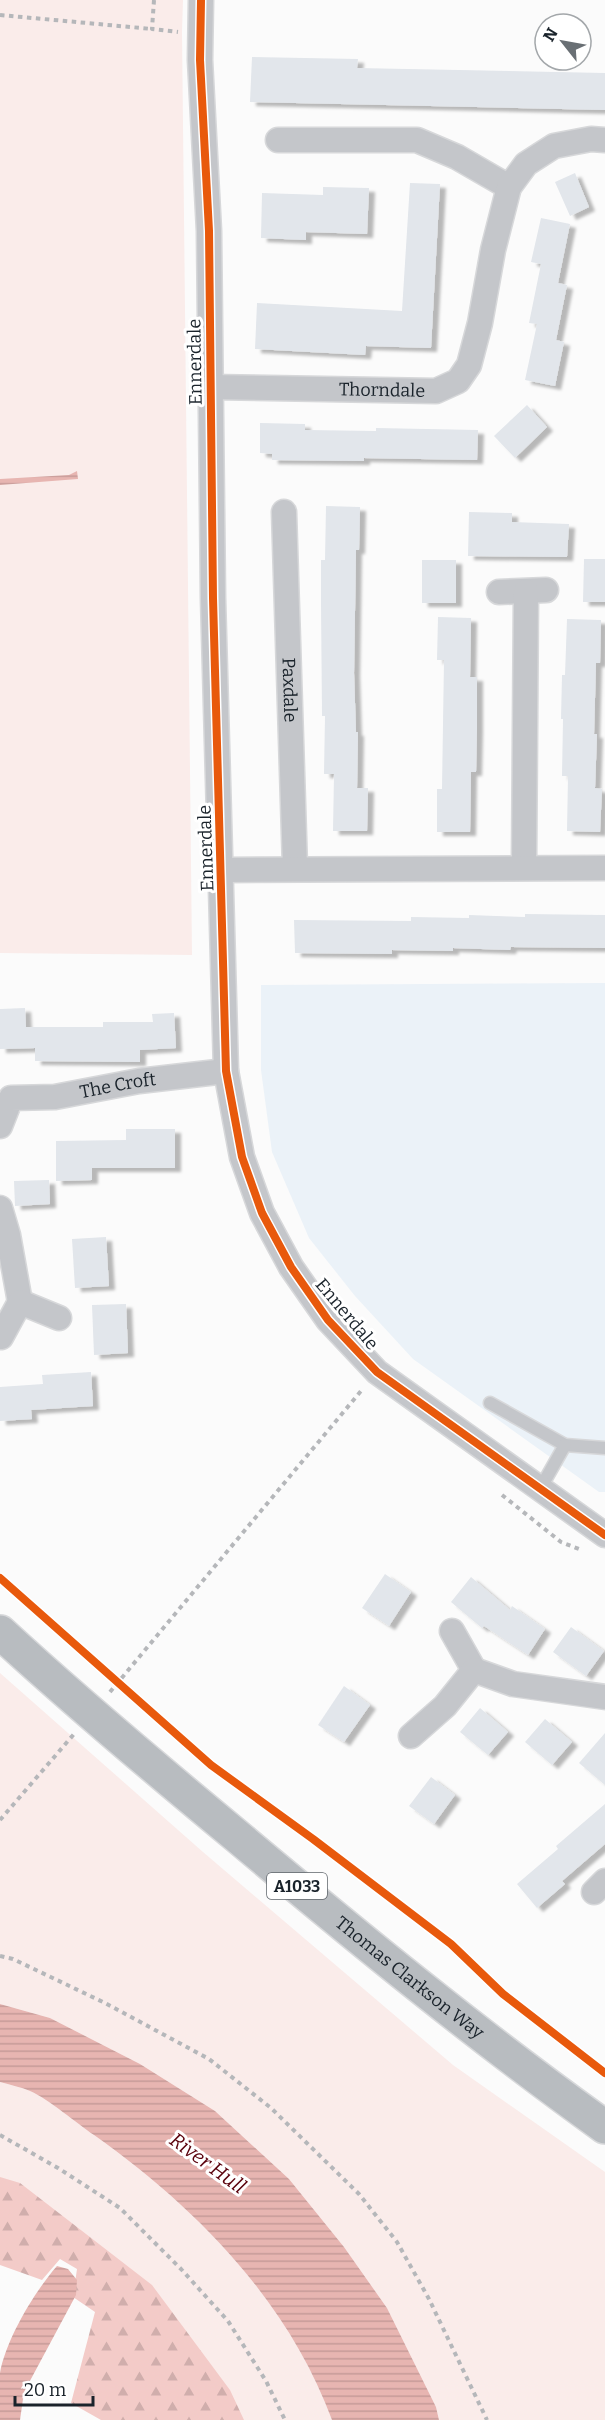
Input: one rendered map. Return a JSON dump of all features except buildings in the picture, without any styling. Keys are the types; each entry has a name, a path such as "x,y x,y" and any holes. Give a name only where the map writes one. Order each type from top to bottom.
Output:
{"highway":[{"name":"Thomas Clarkson Way","path":"0,1632 91,1714 282,1874 454,2014 605,2127"}],"street":[{"name":"Ennerdale","path":"201,0 200,60 208,231 213,610 226,1071 242,1157 262,1213 291,1267 328,1320 377,1372 605,1535"},
{"path":"278,140 417,140 457,158 509,187"},
{"name":"Thorndale","path":"210,387 436,391 458,381 469,365 509,187 526,164 554,146 605,140"},
{"name":"Paxdale","path":"284,512 295,868"},
{"path":"499,592 536,591 524,867"},
{"path":"222,870 605,867"},
{"name":"The Croft","path":"0,1126 6,1095 56,1096 139,1081 226,1071"},
{"path":"0,1208 8,1235 20,1302 1,1337"},
{"path":"20,1302 59,1318"},
{"path":"452,1631 474,1670 513,1684 605,1697"},
{"path":"411,1736 445,1706 474,1670"}],"lane":[{"path":"490,1403 565,1445 605,1448"},
{"path":"540,1489 565,1445"}],"path":[{"path":"152,29 154,0"},
{"path":"0,15 182,32"},
{"path":"0,1820 377,1372"},
{"path":"0,1956 14,1959 105,2002 209,2059 271,2108 359,2193 397,2242 429,2299 488,2420"},
{"path":"0,2135 58,2168 120,2208 181,2269 228,2322 266,2381 285,2420"}],"shaded area":[{"path":"0,0 183,0 192,955 0,953"},
{"path":"605,983 605,1492 599,1492 413,1359 355,1296 309,1238 272,1152 261,1070 261,985"},
{"path":"0,1673 203,1852 453,2065 605,2172 605,2420 439,2420 436,2407 387,2308 344,2247 289,2179 215,2111 140,2064 50,2018 0,2004"},
{"path":"0,2082 30,2091 54,2106 132,2163 203,2225 235,2260 291,2335 332,2420 208,2420 107,2275 0,2200"}],"green space":[{"path":"0,2177 20,2183 152,2285 230,2390 244,2420 101,2420 71,2403 95,2312 73,2297 77,2269 60,2259 42,2280 0,2265"}],"water":[{"path":"77,471 78,479 0,485 0,479 69,475"},
{"name":"River Hull","path":"0,2004 50,2018 140,2064 215,2111 289,2179 344,2247 387,2308 436,2407 439,2420 332,2420 291,2335 235,2260 203,2225 132,2163 54,2106 30,2091 0,2082"},
{"path":"57,2266 68,2269 77,2280 76,2295 24,2392 20,2420 0,2420 0,2373 8,2345 31,2302"}],"cycle path":[{"path":"201,0 200,60 209,231 213,598 226,1071 242,1157 262,1213 291,1267 328,1320 377,1372 605,1535"},
{"path":"0,1578 211,1765 451,1944 503,1994 605,2073"}]}
